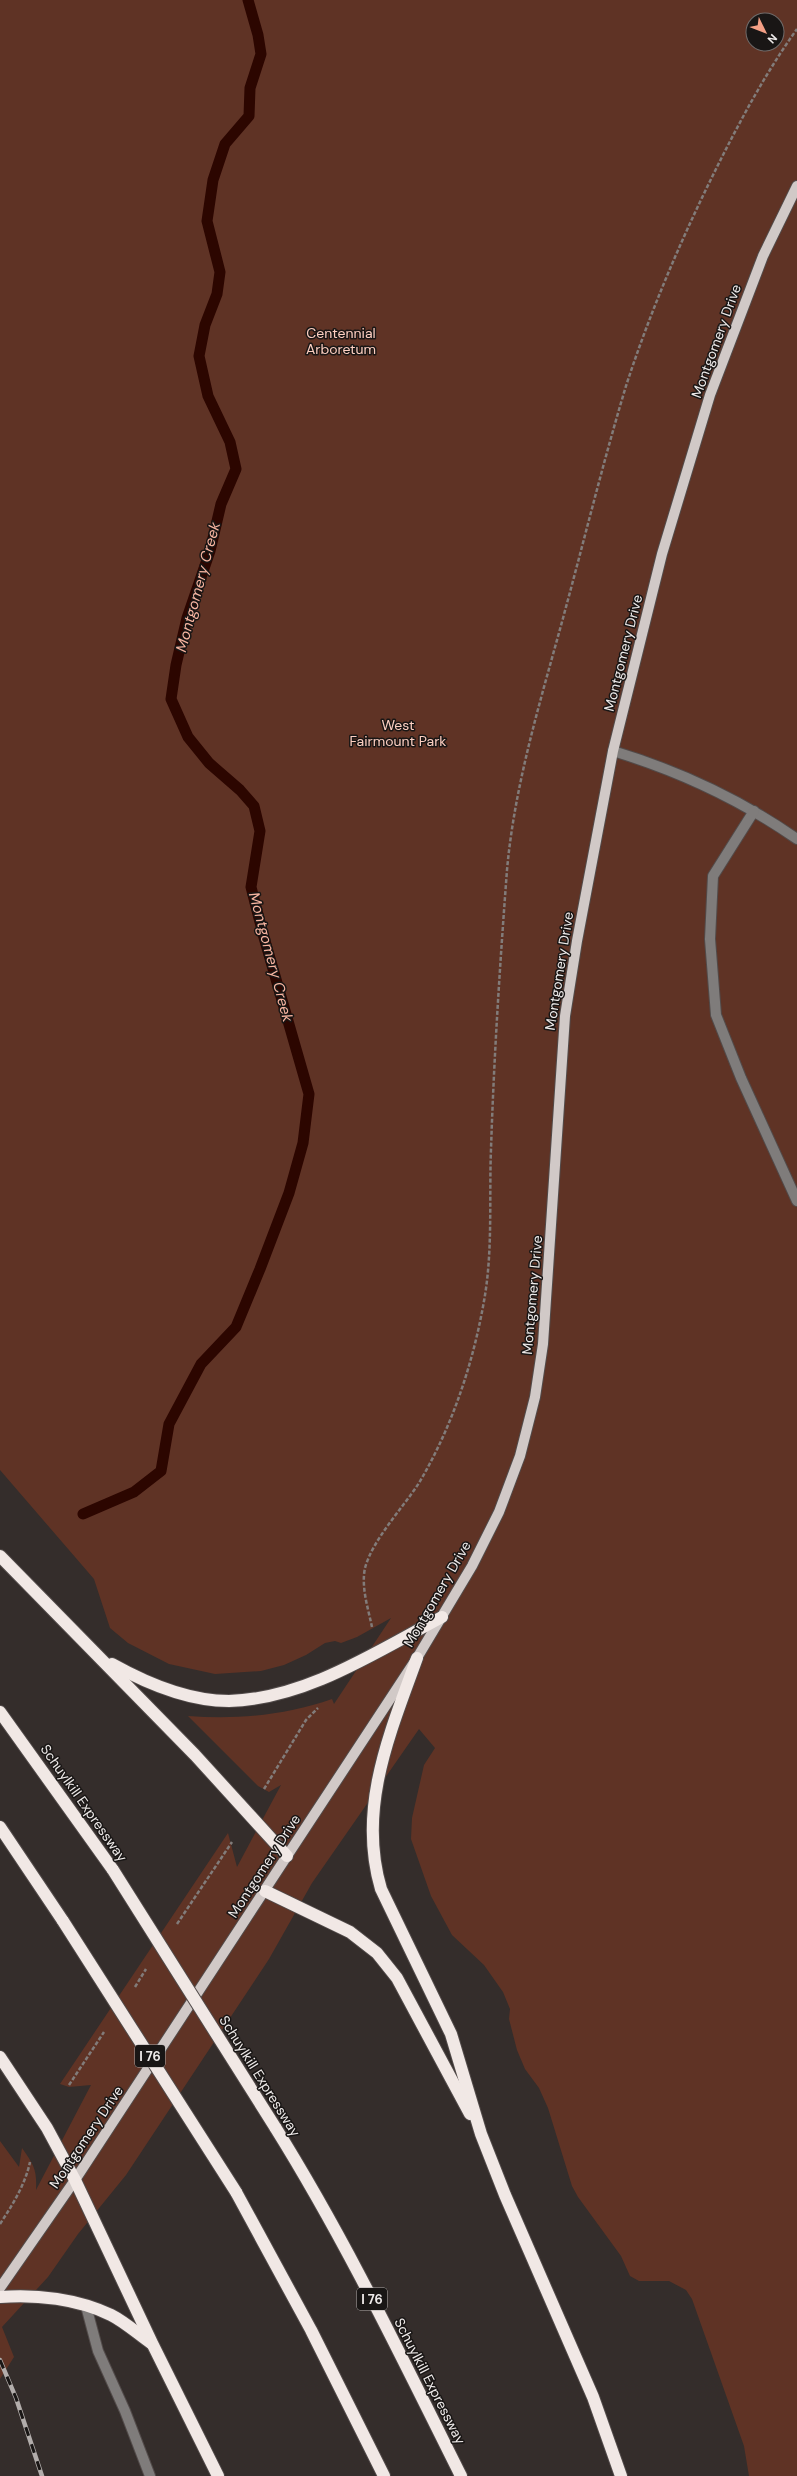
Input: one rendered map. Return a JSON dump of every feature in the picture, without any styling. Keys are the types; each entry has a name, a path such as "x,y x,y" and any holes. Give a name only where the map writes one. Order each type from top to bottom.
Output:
{"highway":[{"path":"0,1556 195,1755 288,1856"},
{"path":"100,1657 139,1679 166,1689 198,1697 228,1701 256,1698 311,1682 343,1669 442,1617"},
{"path":"417,1658 386,1744 372,1816 372,1849 381,1889 451,2034 481,2134 505,2195 593,2397 621,2476"},
{"name":"Schuylkill Expressway","path":"0,1712 113,1870 308,2180 397,2347 461,2476"},
{"name":"I 76","path":"0,1827 63,1921 236,2192 311,2330 384,2476"},
{"path":"265,1891 350,1932 377,1953 397,1978 481,2134"},
{"path":"0,2057 47,2128 75,2180 152,2344 218,2476"},
{"path":"0,2297 29,2296 86,2306 112,2315 152,2344"}],"main road":[{"name":"Montgomery Drive","path":"0,2288 75,2180 417,1658 442,1617 499,1512 520,1456 535,1397 543,1344 548,1289 565,1016 577,941 613,751 662,554 710,394 760,263 797,186"}],"lane":[{"path":"613,751 658,765 754,811 797,839"},
{"path":"754,811 713,876 710,939 716,1015 741,1078 797,1201"},
{"path":"86,2306 98,2351 125,2411 150,2476"}],"path":[{"path":"373,1631 366,1598 364,1574 370,1555 418,1483 445,1434 461,1392 485,1298 493,1090 508,870 513,821 522,775 574,576 626,387 676,255 748,106 777,57 797,29"},
{"path":"264,1789 306,1720 321,1704"},
{"path":"0,2224 17,2198 28,2175 30,2162"}],"green space":[{"name":"West Fairmount Park","path":"0,0 797,0 797,2476 749,2476 744,2446 692,2299 686,2290 669,2281 639,2281 630,2276 621,2256 578,2197 572,2186 548,2108 539,2088 525,2069 517,2050 509,2019 510,2009 503,1992 484,1965 452,1935 431,1896 411,1839 412,1818 424,1765 435,1748 419,1729 312,1883 269,1959 126,2175 78,2234 48,2277 2,2327 14,2357 0,2379 0,2141 19,2167 22,2148 34,2168 36,2190 91,2085 69,2087 60,2084 228,1833 237,1867 281,1785 269,1792 258,1786 188,1716 243,1717 297,1709 332,1699 334,1704 391,1618 357,1637 341,1643 335,1641 325,1643 306,1655 284,1665 261,1671 215,1674 169,1664 128,1643 110,1628 94,1579 0,1470"}],"waterway":[{"name":"Montgomery Creek","path":"83,1514 134,1492 161,1471 169,1424 201,1364 236,1327 260,1269 289,1193 303,1143 309,1094 251,887 260,831 254,806 240,790 209,763 188,737 171,699 176,665 187,618 210,551 221,504 236,469 230,442 208,396 199,356 205,325 217,294 220,272 207,221 213,180 225,144 249,116 250,88 261,54 258,35 248,0"}],"railway":[{"path":"0,2360 16,2398 42,2476"}],"park label":[{"name":"Centennial Arboretum","path":"341,342"}]}
